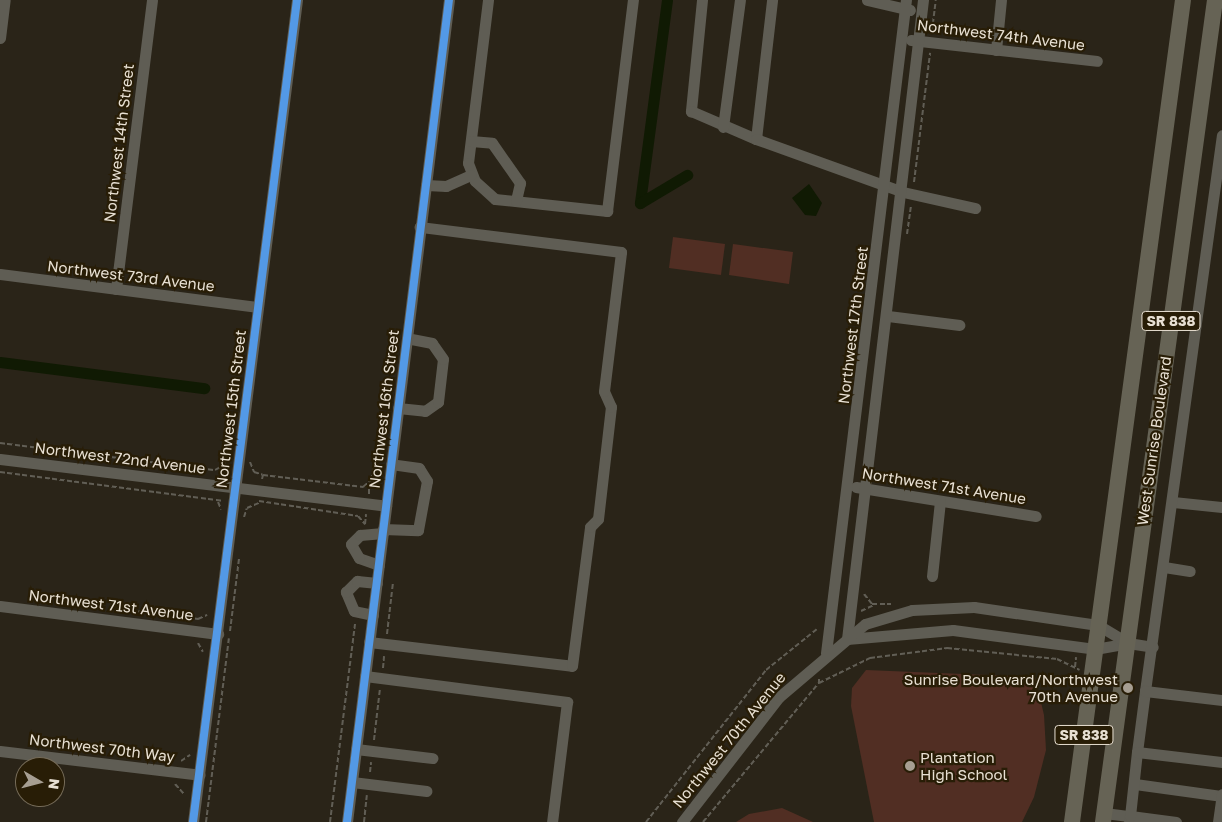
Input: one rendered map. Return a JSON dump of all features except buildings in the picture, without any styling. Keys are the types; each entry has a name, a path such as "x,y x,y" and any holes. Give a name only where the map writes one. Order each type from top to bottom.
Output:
{"highway":[{"name":"West Sunrise Boulevard","path":"1072,822 1183,0"},
{"name":"West Sunrise Boulevard","path":"1103,818 1215,0"}],"street":[{"path":"0,38 5,0"},
{"name":"Northwest 14th Street","path":"116,289 152,0"},
{"name":"Northwest 15th Street","path":"194,822 297,0"},
{"name":"Northwest 16th Street","path":"346,822 449,0"},
{"path":"488,0 471,140 471,175 495,199 607,211 633,0"},
{"path":"702,0 691,111 723,128 908,193 975,208"},
{"path":"723,128 740,0"},
{"path":"756,139 772,0"},
{"path":"846,639 864,488 888,316 908,193 913,88 923,4 867,0"},
{"path":"996,50 1001,0"},
{"name":"Northwest 17th Street","path":"822,656 832,621 847,486 886,185 906,4"},
{"name":"Northwest 74th Avenue","path":"902,38 1097,61"},
{"path":"896,86 913,88"},
{"path":"1129,819 1135,784 1145,691 1217,207 1222,135"},
{"path":"471,140 492,144 520,183 516,201"},
{"path":"426,185 446,186 471,175"},
{"path":"369,642 572,666 611,407 604,391 622,252 420,227"},
{"name":"Northwest 73rd Avenue","path":"0,274 258,307"},
{"path":"888,316 959,325"},
{"path":"398,408 425,411 438,402 443,359 439,349 432,343 407,338"},
{"name":"Northwest 72nd Avenue","path":"0,459 386,506"},
{"path":"379,565 358,558 352,550 352,539 383,531 418,530 424,508 424,473 419,468 391,464"},
{"name":"Northwest 71st Avenue","path":"847,486 1036,516"},
{"path":"932,576 940,501"},
{"path":"1173,502 1222,507"},
{"path":"1164,567 1190,571"},
{"path":"372,615 356,612 346,600 349,586 357,581 377,583"},
{"name":"Northwest 71st Avenue","path":"0,606 218,634"},
{"name":"Northwest 70th Avenue","path":"682,822 779,697 822,656 865,624 912,610 953,606 1098,625 1128,643"},
{"name":"Northwest 70th Avenue","path":"846,639 953,630 1095,649 1128,643 1152,646"},
{"path":"365,676 567,702 552,822"},
{"path":"1145,691 1222,700"},
{"path":"356,749 432,758"},
{"name":"Northwest 70th Way","path":"0,751 200,775"},
{"path":"1137,752 1222,762"},
{"path":"352,782 426,791"},
{"path":"1135,784 1222,795 1218,822"},
{"path":"1103,818 1176,822"}],"path":[{"path":"907,241 908,193 936,0"},
{"path":"0,443 218,469 226,461 230,422"},
{"path":"251,454 252,467 263,475"},
{"path":"0,472 218,502 233,501"},
{"path":"369,483 370,489"},
{"path":"218,502 220,518"},
{"path":"242,528 247,508 259,503"},
{"path":"352,515 362,520 366,534"},
{"path":"206,822 239,557"},
{"path":"364,822 393,582"},
{"path":"864,592 874,605"},
{"path":"850,614 874,605 895,603"},
{"path":"118,609 198,619 206,616 209,607"},
{"path":"330,822 356,612"},
{"path":"646,822 766,670 819,626 832,621"},
{"path":"192,640 203,656"},
{"path":"703,822 819,683 856,663 905,652 947,648 1018,654"},
{"path":"819,683 822,656"},
{"path":"172,761 184,760 191,751"},
{"path":"171,783 184,791 186,799"}],"shaded area":[{"path":"809,184 822,203 816,216 805,215 792,198"},
{"path":"673,237 725,244 721,275 669,268"},
{"path":"733,244 793,252 789,284 729,275"},
{"path":"866,670 1035,677 1044,715 1046,750 1034,797 1022,822 874,822 851,706 852,688"},
{"path":"782,808 813,822 736,822 749,814"}],"waterway":[{"path":"667,0 640,203 687,175"},
{"path":"0,362 204,388"}],"cycle path":[{"path":"193,822 297,0"},
{"path":"347,822 449,0"}],"place":[{"name":"Sunrise Boulevard/Northwest 70th Avenue","path":"1128,688"},
{"name":"Plantation High School","path":"910,766"}]}
